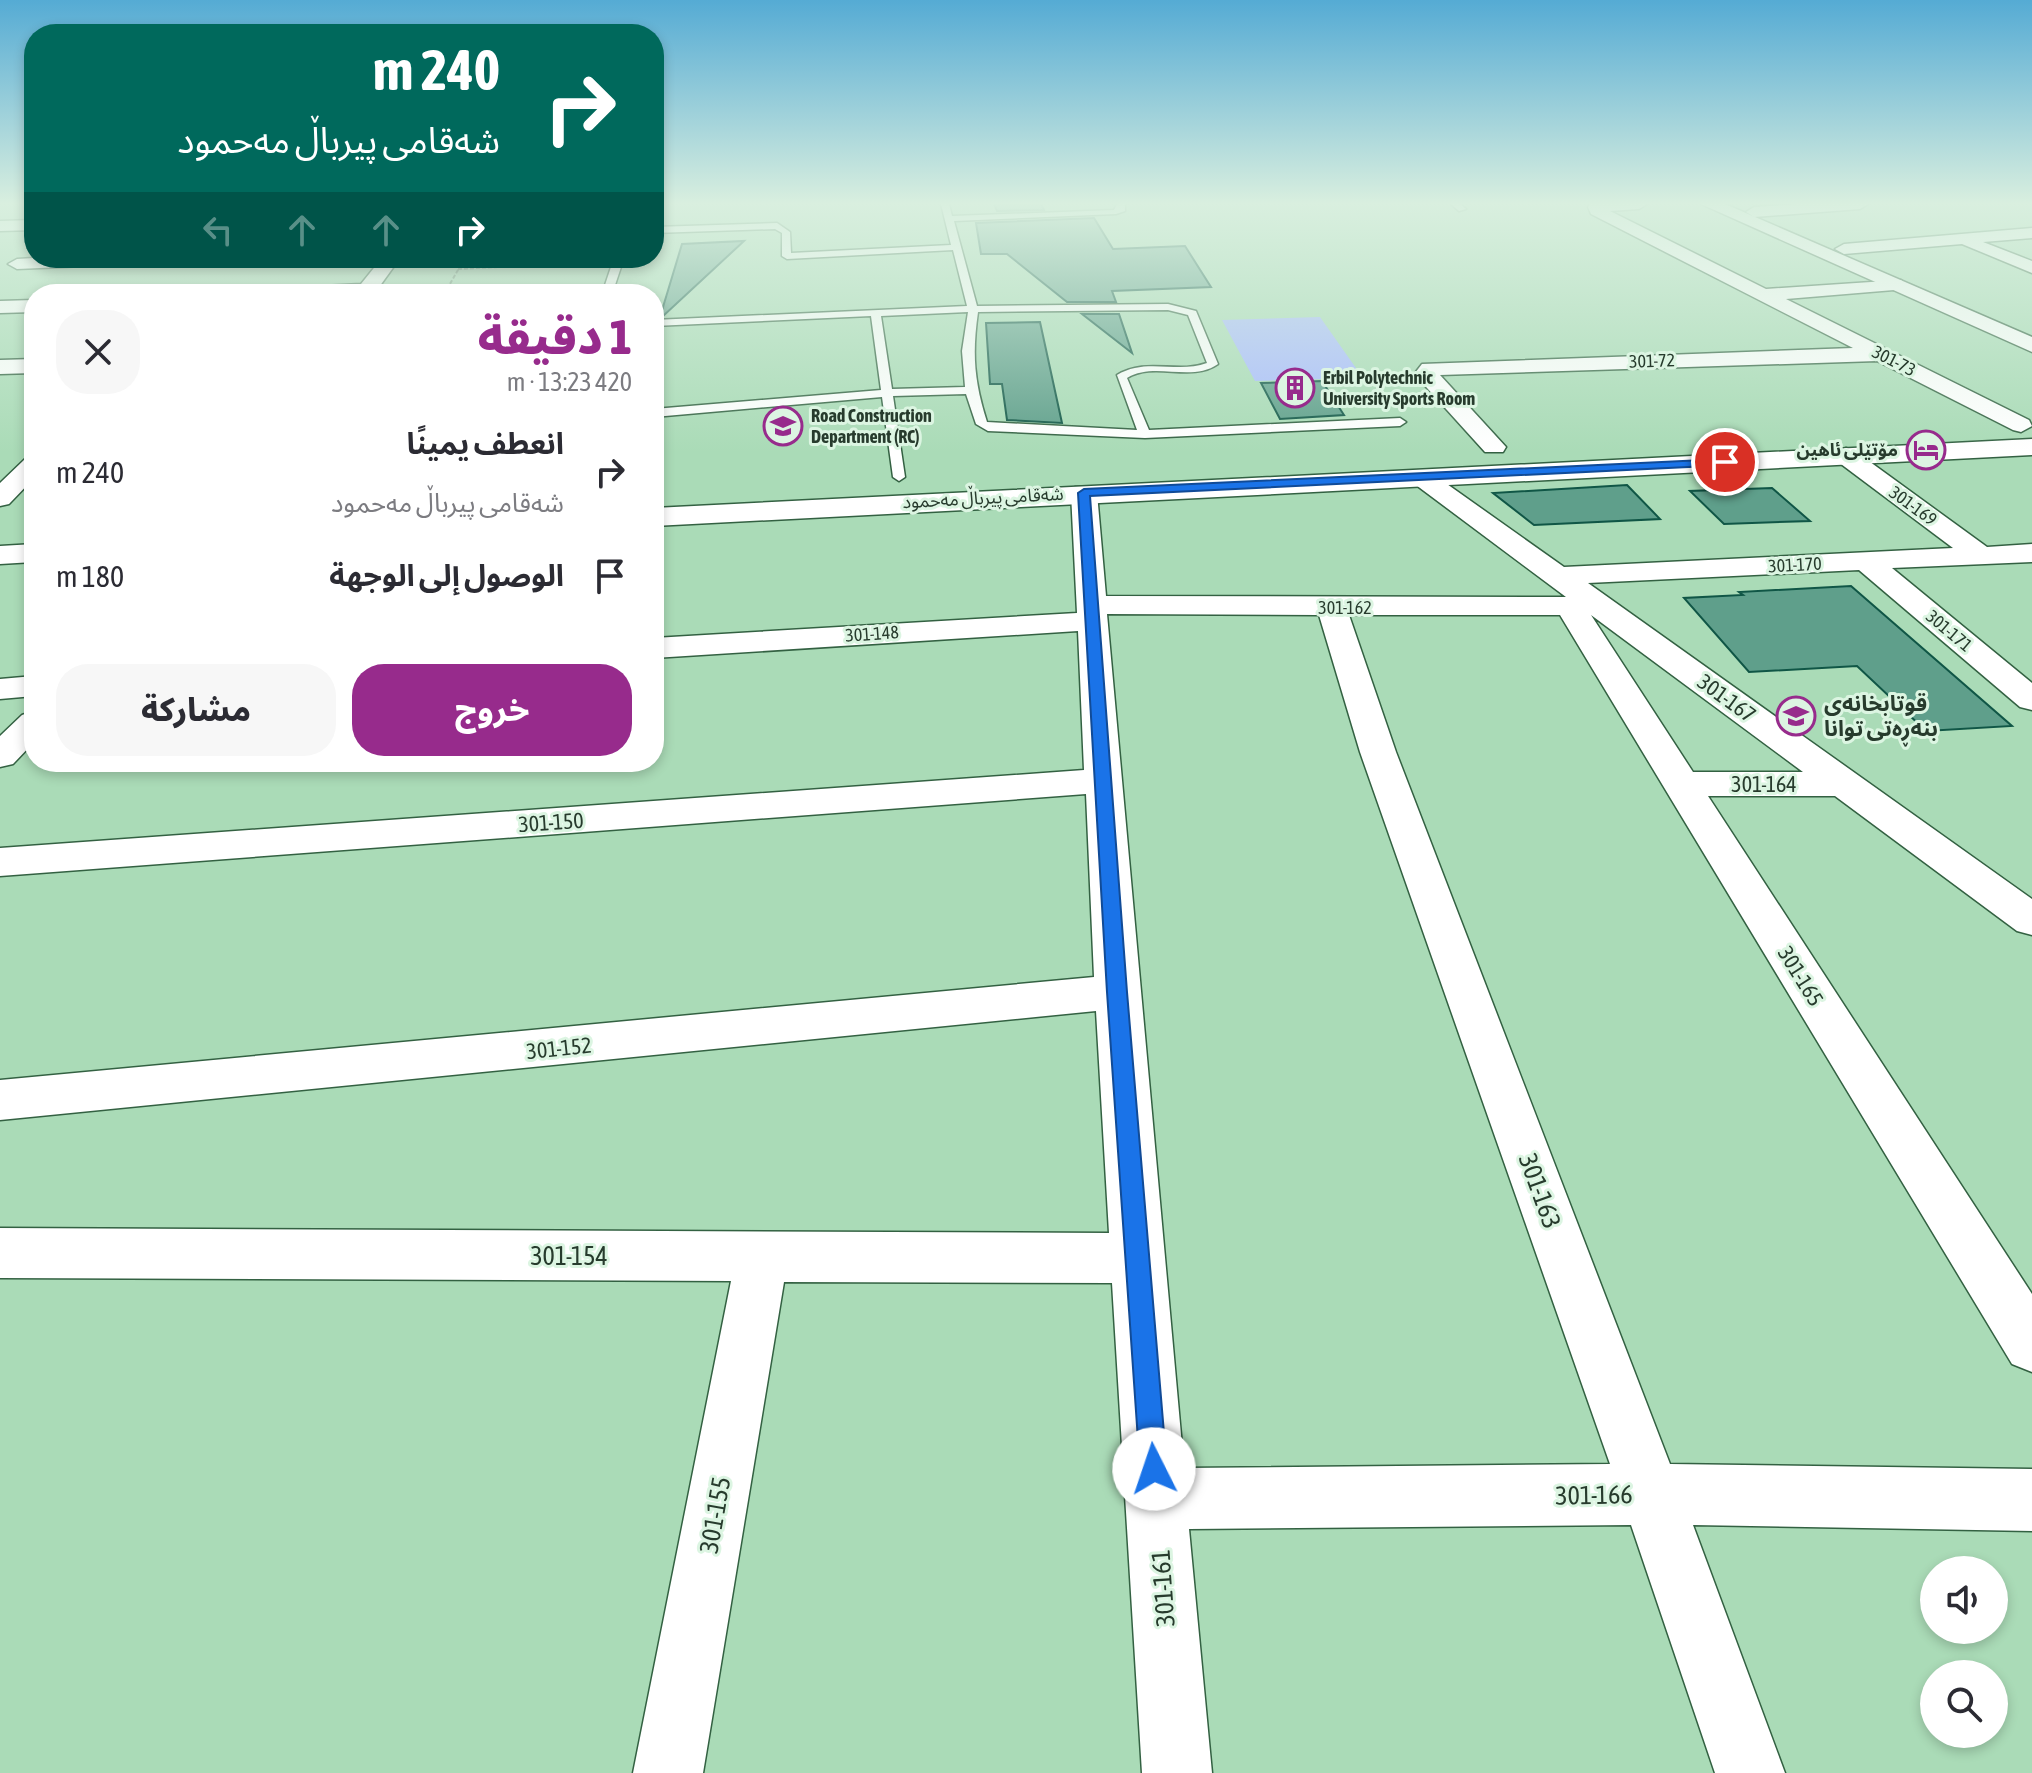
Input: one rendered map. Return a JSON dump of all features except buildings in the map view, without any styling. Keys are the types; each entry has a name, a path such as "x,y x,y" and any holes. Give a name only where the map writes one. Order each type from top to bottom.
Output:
{"main road":[{"path":"1900,287 2032,345"},
{"path":"1929,287 2032,332"},
{"path":"1558,445 2028,432"},
{"name":"شەقامی پیرباڵ مەحمود","path":"664,516 1081,476 1423,459 1846,456 2028,432"},
{"path":"1463,449 1526,446"},
{"name":"شەقامی پیرباڵ مەحمود","path":"869,479 931,475"},
{"path":"664,491 792,484"},
{"path":"0,527 24,526"},
{"path":"0,555 24,554"}],"street":[{"name":"301-73","path":"1746,287 2028,432"},
{"path":"1762,295 1861,287"},
{"path":"0,307 24,306"},
{"name":"301-72","path":"1494,447 1426,373 1439,367 1880,354"},
{"path":"0,367 24,366"},
{"name":"301-169","path":"1846,456 1980,555"},
{"name":"301-167","path":"1423,459 1577,597 1847,784 2032,920"},
{"path":"0,498 24,474"},
{"name":"301-161","path":"1081,476 1177,1773"},
{"name":"301-170","path":"1577,597 1866,561 2032,553"},
{"name":"301-171","path":"1866,561 2026,689"},
{"name":"301-162","path":"1090,613 1332,608 1577,597"},
{"name":"301-165","path":"1577,597 1681,784 2032,1344"},
{"name":"301-163","path":"1332,608 1383,767 1651,1494 1750,1773"},
{"name":"301-148","path":"664,647 1090,613"},
{"path":"0,689 24,687"},
{"path":"0,756 24,732"},
{"name":"301-150","path":"0,862 1102,781"},
{"name":"301-164","path":"1681,784 1847,784"},
{"name":"301-152","path":"0,1100 1117,992"},
{"name":"301-154","path":"0,1253 1137,1258"},
{"name":"301-155","path":"668,1773 762,1257"},
{"name":"301-166","path":"1156,1499 1651,1494 2032,1500"}],"lane":[{"path":"967,287 973,309 967,351 971,390 982,424 988,427 1145,434 1400,422"},
{"path":"664,323 973,309 1154,307 1192,313 1213,358 1211,366 1135,370 1121,377 1145,434"},
{"path":"876,314 899,477"},
{"path":"664,412 889,393 971,390"}],"shaded area":[{"path":"1320,317 1363,378 1255,381 1222,320"}],"place":[{"name":"Erbil Polytechnic University Sports Room","path":"1295,388"},
{"name":"Road Construction Department (RC)","path":"783,426"},
{"name":"مۆتێلی ئاهین","path":"1926,450"},
{"name":"قوتابخانەی بنەڕەتی توانا","path":"1796,716"}],"route":[{"path":"1154,1469 1117,992 1084,493 1725,462"}]}
